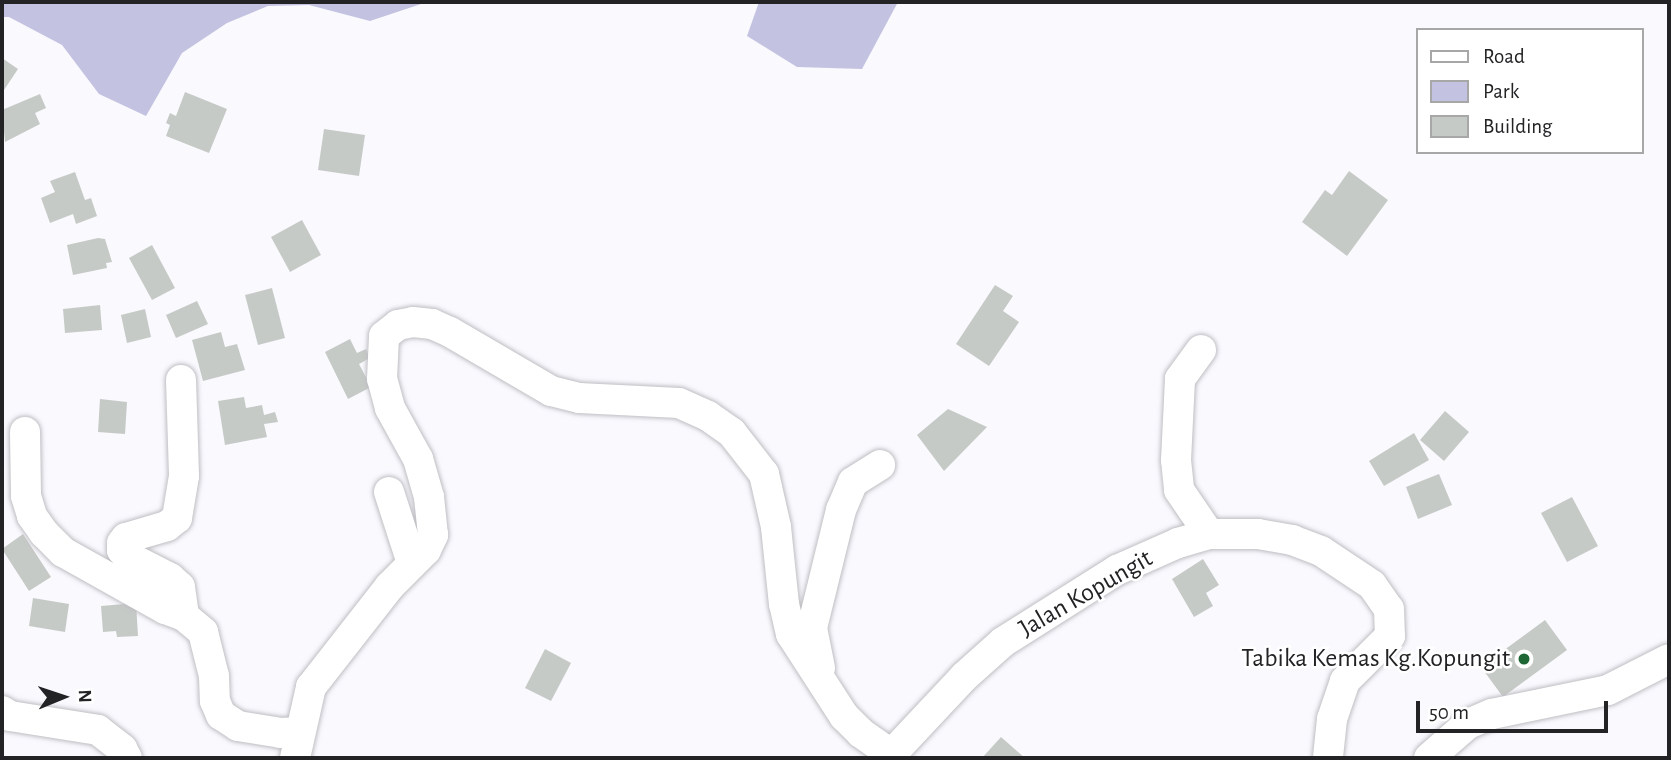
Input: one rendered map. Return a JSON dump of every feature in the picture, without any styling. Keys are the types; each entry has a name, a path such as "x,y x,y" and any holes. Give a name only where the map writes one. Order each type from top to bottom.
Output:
{"street":[{"path":"25,432 26,496 32,516 44,533 63,552 85,566 184,616 203,632 214,676 215,701 221,715 238,726 281,733 298,745 311,687 332,656 426,550 433,535 433,517 418,459 390,408 382,379 380,356 384,336 398,325 413,321 432,324 551,391 579,398 679,403 708,416 732,433 764,474 776,527 784,604 791,634 825,689 861,733 889,756"},
{"path":"1201,349 1180,379 1175,460 1179,490 1209,534"},
{"path":"181,380 184,476 177,518 167,526 126,538 121,543 127,556 170,578 180,587 184,616"},
{"path":"825,689 812,628 827,558 841,510 853,482 880,465"},
{"path":"389,492 412,563"},
{"name":"Jalan Kopungit","path":"889,756 965,676 1003,642 1117,570 1178,543 1209,534 1258,534 1292,540 1321,551 1372,586 1389,609 1390,636 1345,681 1332,719 1328,758"},
{"path":"1429,758 1468,724 1492,714 1608,690 1669,659"},
{"path":"2,711 10,716 98,730 122,749 127,758"}],"green space":[{"path":"2,2 427,2 370,21 309,5 268,6 227,23 182,53 146,116 99,94 62,45 9,17 2,17"},
{"path":"759,2 898,2 862,69 797,67 747,36"}],"building":[{"path":"2,58 18,69 2,93"},
{"path":"185,92 227,109 209,153 166,136 170,125 166,123 170,113 176,116"},
{"path":"40,94 46,108 35,113 40,124 5,142 2,110"},
{"path":"324,129 365,135 359,176 318,170"},
{"path":"1349,171 1388,200 1347,256 1302,222 1325,190 1332,195"},
{"path":"75,172 85,200 91,198 97,216 76,224 73,214 50,223 41,198 55,192 50,181"},
{"path":"302,220 321,255 290,272 271,237"},
{"path":"105,239 112,262 106,263 107,268 73,275 67,245"},
{"path":"152,245 175,288 152,300 129,258"},
{"path":"995,285 1013,296 1003,311 1019,322 989,366 956,344"},
{"path":"272,288 285,338 258,345 245,295"},
{"path":"197,301 208,324 176,338 166,315"},
{"path":"100,305 102,330 65,333 63,309"},
{"path":"145,309 151,337 127,343 121,315"},
{"path":"221,332 225,347 237,344 245,370 203,381 192,340"},
{"path":"350,339 357,353 366,349 370,358 359,364 371,387 348,399 325,352"},
{"path":"244,397 246,408 262,405 264,415 275,412 278,422 264,424 267,437 225,445 218,401"},
{"path":"100,399 127,402 125,434 98,432"},
{"path":"948,409 987,427 944,471 917,435"},
{"path":"1445,411 1469,432 1444,461 1420,440"},
{"path":"1414,433 1429,460 1384,486 1369,461"},
{"path":"1439,474 1452,505 1418,519 1406,487"},
{"path":"1572,497 1598,546 1567,562 1541,513"},
{"path":"23,534 51,577 29,591 2,549"},
{"path":"1203,559 1219,585 1206,593 1213,606 1194,617 1172,579"},
{"path":"33,598 69,604 65,632 29,626"},
{"path":"136,603 138,636 117,637 116,631 103,632 101,606"},
{"name":"Tabika Kemas Kg.Kopungit","path":"1545,620 1567,650 1503,697 1481,667"},
{"path":"545,649 571,663 551,701 525,688"},
{"path":"1001,737 1025,758 982,758"}],"place":[{"name":"Tabika Kemas Kg.Kopungit","path":"1524,659"}]}
